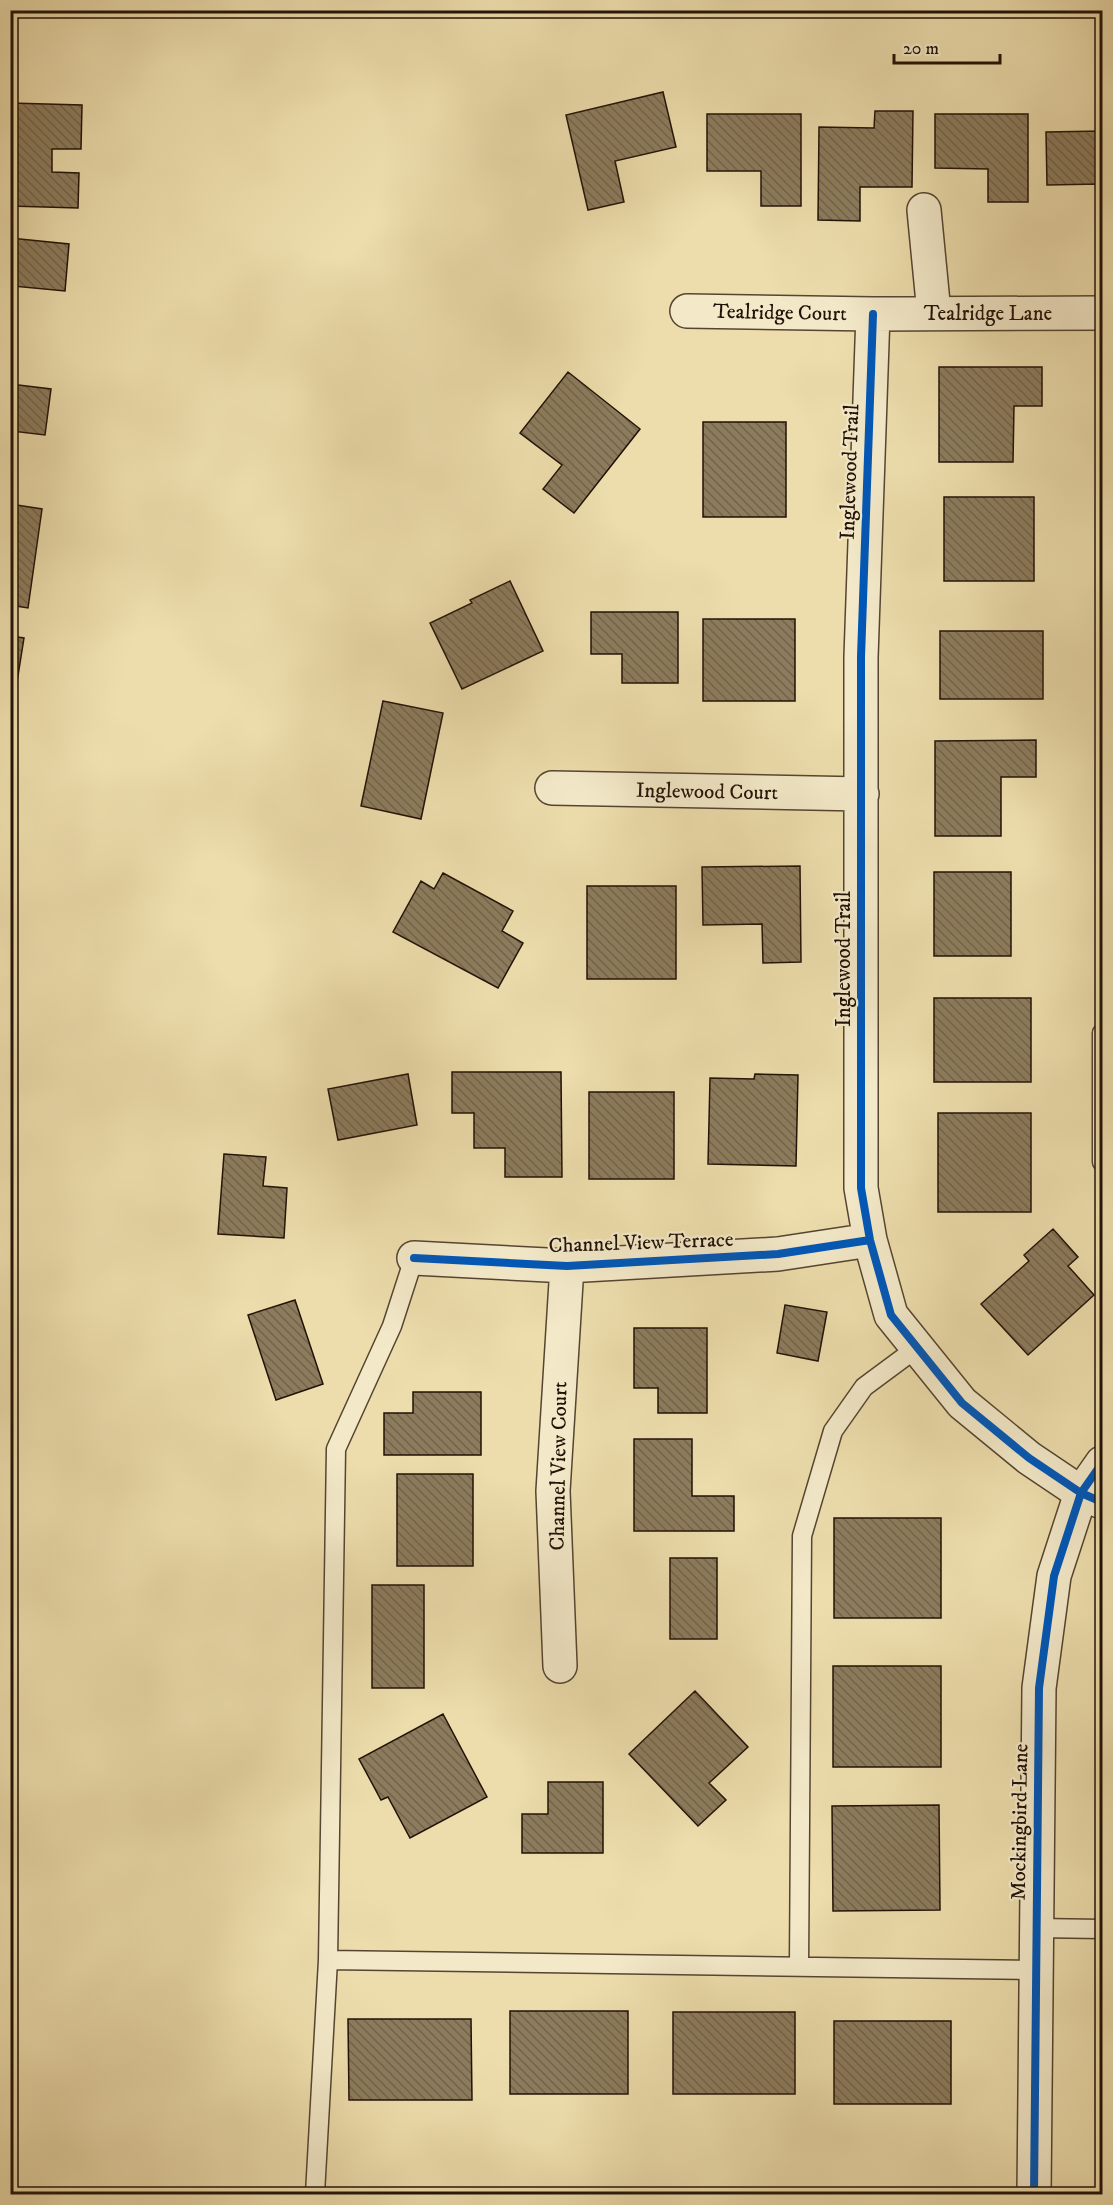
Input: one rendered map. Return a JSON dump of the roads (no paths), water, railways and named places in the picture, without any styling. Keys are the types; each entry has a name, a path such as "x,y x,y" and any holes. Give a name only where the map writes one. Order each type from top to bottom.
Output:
{"street":[{"path":"924,210 934,313"},
{"name":"Tealridge Court","path":"687,311 873,314"},
{"name":"Tealridge Lane","path":"873,314 1102,313"},
{"name":"Inglewood Trail","path":"873,314 861,657 861,1188 870,1240 891,1315 962,1402 1029,1458 1092,1497"},
{"name":"Inglewood Court","path":"552,788 862,794"},
{"name":"Channel View Terrace","path":"414,1258 567,1266 778,1254 870,1240"},
{"name":"Channel View Court","path":"560,1666 553,1491 567,1266"},
{"name":"Mockingbird Lane","path":"1034,2194 1039,1688 1054,1576 1092,1497 1102,1463"}],"lane":[{"path":"1102,1033 1102,1162"},
{"path":"315,2194 328,1960 336,1449 392,1326 414,1258"},
{"path":"799,1966 802,1536 833,1431 864,1387 918,1347"},
{"path":"1036,1928 1102,1929"},
{"path":"328,1960 1036,1970"}]}
